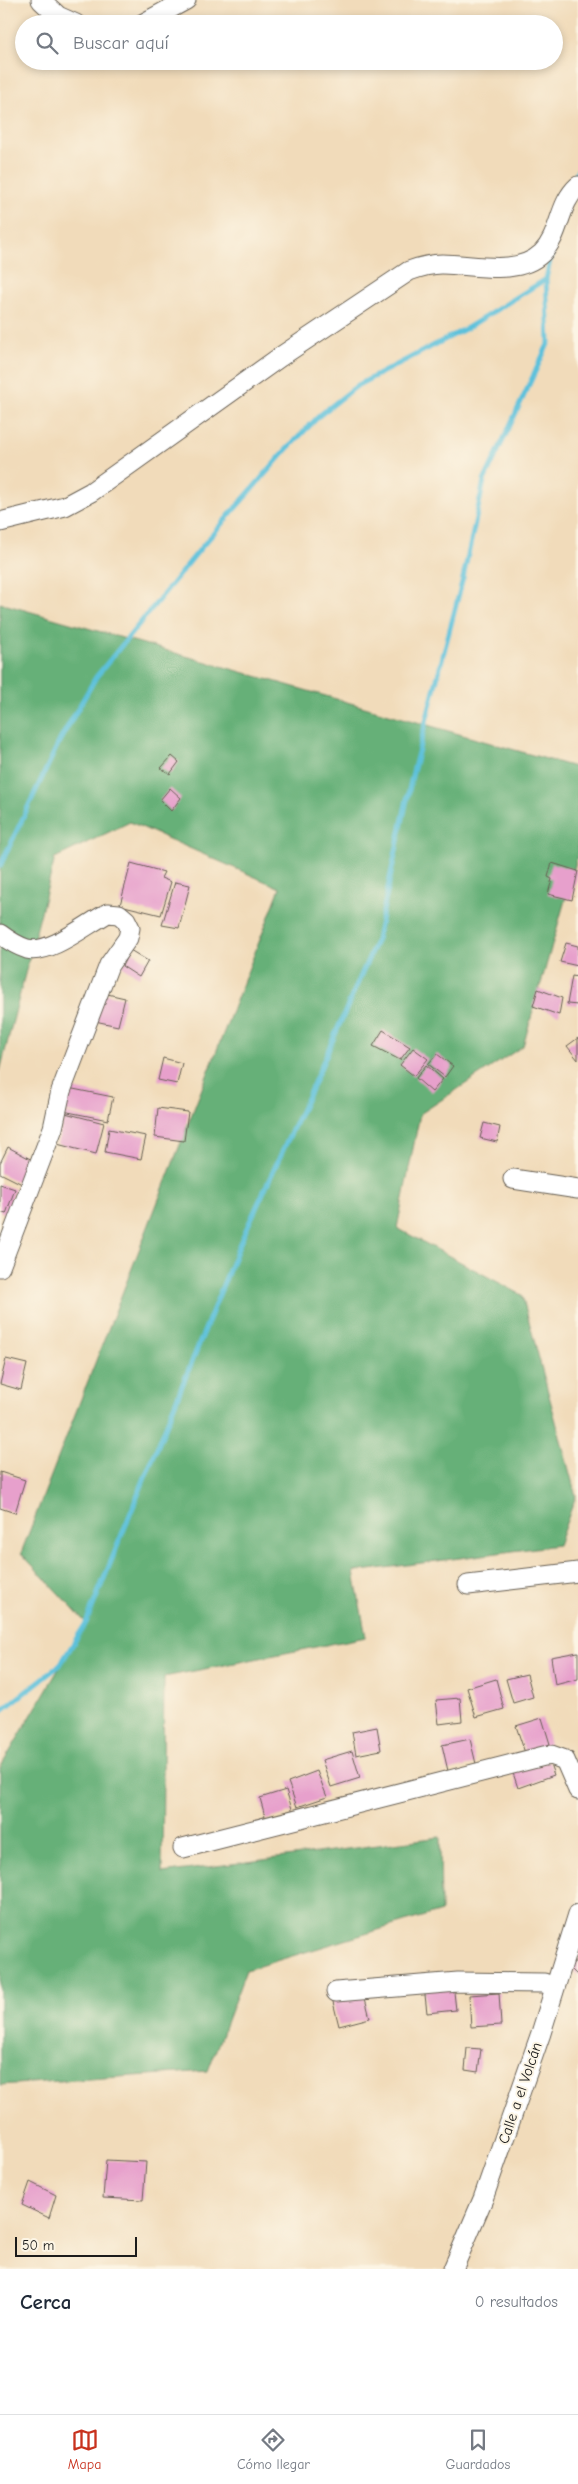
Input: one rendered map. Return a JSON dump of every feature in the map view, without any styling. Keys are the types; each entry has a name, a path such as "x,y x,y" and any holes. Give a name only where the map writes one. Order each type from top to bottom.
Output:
{"street":[{"path":"41,0 57,15"},
{"path":"158,15 186,0"},
{"path":"0,522 65,506 91,492 280,357 409,271 424,265 502,267 531,261 551,243 567,199 578,186"},
{"path":"0,934 28,950 51,945 108,913 119,914 126,920 130,928 128,938 109,965 62,1091 53,1128 0,1267"},
{"path":"513,1179 578,1188"},
{"path":"468,1585 578,1572"},
{"path":"183,1848 551,1755 565,1760 569,1765 578,1790"},
{"name":"Calle a el Volcán","path":"453,2269 483,2199 541,2033 578,1914"},
{"path":"336,1992 458,1982 544,1984 554,1987"}],"green space":[{"path":"0,603 578,768 578,855 523,1046 420,1114 397,1228 522,1295 576,1496 558,1545 354,1572 366,1637 164,1677 162,1873 440,1837 441,1911 246,1970 208,2071 0,2085 0,1768 86,1623 21,1553 280,888 130,822 55,858 0,1071"}],"building":[{"path":"172,756 179,762 170,774 161,768"},
{"path":"170,788 181,798 171,811 160,800"},
{"path":"131,863 164,872 161,878 171,882 161,915 120,905"},
{"path":"552,863 578,871 572,900 548,894 552,879 548,877"},
{"path":"175,882 190,885 179,928 162,925"},
{"path":"566,943 578,946 578,966 560,962"},
{"path":"130,950 148,961 139,977 122,966"},
{"path":"572,976 578,977 578,1005 567,1004"},
{"path":"538,989 562,998 559,1015 533,1006"},
{"path":"103,993 125,998 118,1026 95,1021"},
{"path":"383,1030 410,1047 400,1060 373,1046"},
{"path":"578,1038 578,1060 567,1046"},
{"path":"413,1048 428,1059 414,1076 400,1065"},
{"path":"437,1054 453,1066 445,1077 428,1064"},
{"path":"163,1058 182,1063 177,1084 158,1080"},
{"path":"426,1065 443,1079 432,1092 416,1078"},
{"path":"68,1088 113,1097 108,1120 63,1111"},
{"path":"158,1108 188,1112 184,1141 155,1137"},
{"path":"65,1113 104,1123 96,1154 57,1144"},
{"path":"484,1123 500,1127 497,1142 480,1138"},
{"path":"109,1129 146,1136 141,1159 105,1152"},
{"path":"8,1147 34,1161 22,1184 0,1173 0,1163"},
{"path":"0,1184 15,1189 6,1214 0,1212"},
{"path":"6,1359 27,1364 21,1390 0,1384"},
{"path":"0,1472 25,1480 15,1513 0,1508"},
{"path":"578,1652 578,1679 555,1685 551,1657"},
{"path":"527,1674 533,1697 513,1703 506,1679"},
{"path":"496,1679 504,1709 476,1717 467,1688"},
{"path":"460,1698 462,1721 439,1724 436,1700"},
{"path":"542,1718 550,1744 525,1753 516,1726"},
{"path":"377,1727 381,1750 356,1755 352,1732"},
{"path":"470,1739 476,1764 448,1771 442,1745"},
{"path":"352,1751 360,1778 331,1787 322,1760"},
{"path":"549,1761 554,1775 518,1788 513,1773"},
{"path":"317,1771 327,1797 297,1807 288,1782"},
{"path":"286,1790 293,1812 266,1820 260,1798"},
{"path":"578,1959 578,1976 569,1967"},
{"path":"453,1983 456,2010 427,2013 424,1986"},
{"path":"363,1990 370,2018 339,2026 332,1998"},
{"path":"499,1993 501,2025 471,2027 469,1995"},
{"path":"467,2048 481,2049 478,2072 465,2070"},
{"path":"106,2160 146,2162 143,2200 103,2198"},
{"path":"30,2182 56,2195 49,2218 22,2205"}],"waterway":[{"path":"573,183 578,170"},
{"path":"0,1712 60,1665 86,1623 240,1243 313,1085 377,939 412,776 463,578 484,481 549,342 546,279 552,251"},
{"path":"0,866 60,740 96,677 205,543 286,450 320,415 358,385 467,328 546,279"}]}
